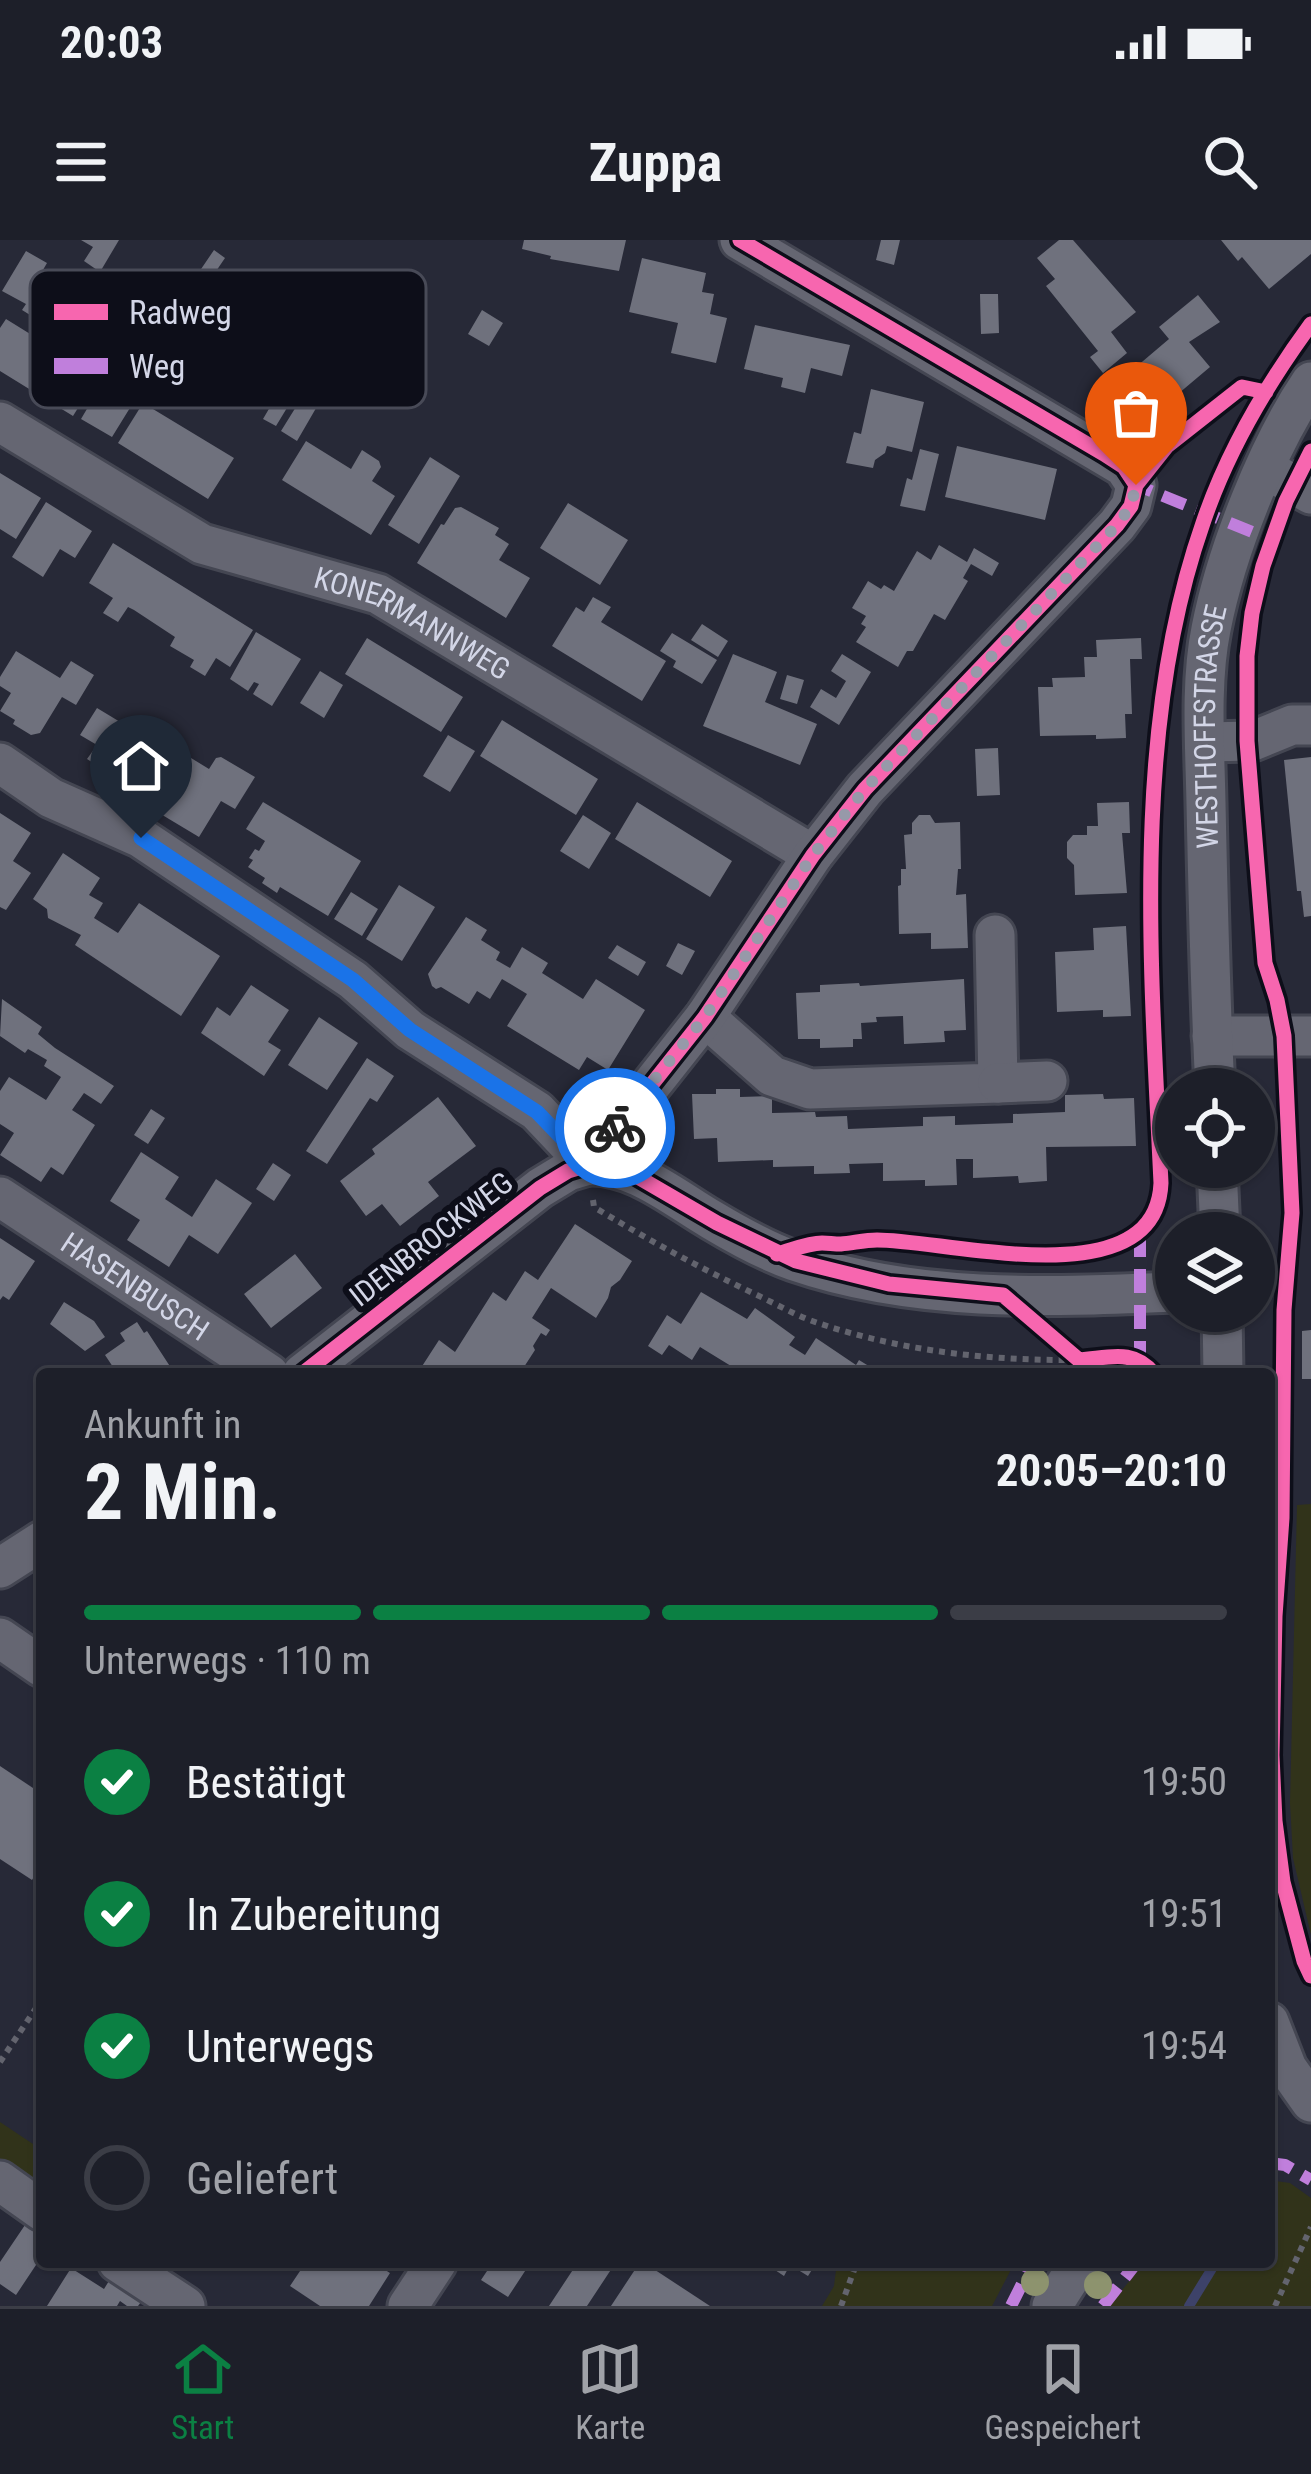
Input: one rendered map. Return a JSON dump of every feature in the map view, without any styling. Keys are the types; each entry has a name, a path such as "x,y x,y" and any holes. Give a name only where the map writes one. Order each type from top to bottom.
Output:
{"street":[{"name":"IDENBROCKWEG","path":"310,1368 541,1188 588,1165 705,1017 813,855 865,789 1131,506 1136,485 1114,460 740,240"},
{"name":"WESTHOFFSTRASSE","path":"1214,1068 1205,742 1210,631 1265,469 1311,382"},
{"name":"KONERMANNWEG","path":"0,422 202,544 378,594 813,855"},
{"path":"1265,469 1311,494"},
{"path":"1205,742 1253,741 1292,725 1311,725"},
{"path":"0,763 51,798 141,838 353,980 410,1030 537,1112 588,1165 631,1173 717,1223 796,1261 889,1284 1003,1295 1155,1292"},
{"path":"995,934 998,1083"},
{"path":"705,1017 772,1076 810,1088 1047,1082"},
{"path":"1212,1036 1311,1036"},
{"name":"HASENBUSCH","path":"0,1197 260,1368"},
{"path":"1222,1332 1223,1368"},
{"path":"0,1568 36,1545"},
{"path":"0,1637 36,1662"},
{"path":"1278,2074 1311,2102"},
{"path":"0,2181 36,2207"},
{"path":"127,2268 185,2306"},
{"path":"408,2306 431,2268"},
{"path":"1052,2306 1077,2268"}],"path":[{"path":"1064,1347 1079,1360"},
{"path":"0,2062 36,2009"},
{"path":"1275,2306 1311,2228"},
{"path":"841,2306 855,2268"}],"green space":[{"path":"1311,1504 1311,1935 1293,1858 1290,1803 1297,1505"},
{"path":"0,2122 36,2146 36,2188 0,2167"},
{"path":"1275,2181 1290,2183 1311,2198 1311,2306 1109,2306 1140,2268 1275,2268"},
{"path":"836,2268 1012,2268 992,2306 822,2306 834,2286"}],"building":[{"path":"81,240 119,240 101,270 84,261 93,247"},
{"path":"524,240 626,240 619,271 550,259 522,249"},
{"path":"881,240 900,240 894,265 876,260"},
{"path":"1059,240 1073,240 1136,312 1111,332 1127,353 1103,373 1090,357 1098,351 1046,286 1055,279 1037,258"},
{"path":"1221,240 1311,240 1311,254 1269,289"},
{"path":"214,250 225,258 217,270 200,270"},
{"path":"26,251 47,263 43,270 30,270 30,315 22,310 26,304 2,291"},
{"path":"642,258 706,273 702,292 714,294 710,314 727,318 716,363 671,353 678,323 629,312"},
{"path":"980,294 998,294 999,333 981,334"},
{"path":"1198,295 1220,322 1189,342 1210,367 1172,399 1156,379 1150,384 1136,367 1169,339 1159,327"},
{"path":"482,310 503,323 489,346 468,334"},
{"path":"6,319 30,334 30,389 0,371 0,328"},
{"path":"755,325 850,345 842,376 811,368 805,393 781,387 783,378 744,369"},
{"path":"871,389 924,402 912,452 887,446 873,468 846,463 854,432 861,434"},
{"path":"87,408 130,408 112,437 81,419"},
{"path":"140,408 151,408 234,458 208,499 118,443"},
{"path":"269,408 287,408 276,426 263,419"},
{"path":"295,408 316,408 297,441 281,431"},
{"path":"306,441 351,469 362,450 379,461 381,467 372,481 395,496 371,535 282,480"},
{"path":"957,446 1057,469 1045,520 945,497"},
{"path":"920,449 939,454 925,511 900,506"},
{"path":"430,457 460,476 419,544 388,525"},
{"path":"0,473 41,498 16,539 0,529"},
{"path":"46,502 92,531 75,558 60,549 43,577 12,557"},
{"path":"568,503 628,540 600,585 540,548"},
{"path":"461,507 499,528 495,535 509,544 499,560 530,578 506,618 417,563 441,524"},
{"path":"113,543 253,630 230,667 216,658 205,676 190,667 194,660 170,646 175,637 134,610 128,607 118,622 103,613 113,598 89,583"},
{"path":"939,545 967,562 974,548 999,563 992,576 971,564 963,578 968,581 945,620 934,614 898,667 856,642 866,627 861,624 866,616 852,608 868,581 894,591 917,551 931,560"},
{"path":"593,597 611,607 601,622 666,661 642,701 552,646 576,607 584,612"},
{"path":"702,624 728,641 718,657 691,640"},
{"path":"256,632 301,659 272,706 253,694 259,684 254,682 248,691 230,679"},
{"path":"672,633 717,660 702,684 673,667 676,661 660,651"},
{"path":"367,638 463,697 441,732 345,674"},
{"path":"1141,638 1142,659 1130,659 1132,714 1125,714 1126,738 1040,736 1038,687 1053,687 1052,678 1085,677 1084,657 1097,657 1096,640"},
{"path":"16,651 60,678 71,661 94,675 76,705 62,697 40,733 31,735 0,711 11,693 0,686 0,677"},
{"path":"733,654 777,672 765,702 817,724 800,765 703,726"},
{"path":"842,654 871,672 839,725 810,707 821,689 836,698 846,681 831,671"},
{"path":"320,671 343,685 324,718 300,703"},
{"path":"787,675 804,680 797,704 780,699"},
{"path":"97,708 140,734 149,718 171,731 153,760 139,751 121,781 87,759 97,745 80,735"},
{"path":"502,720 598,779 576,815 480,756"},
{"path":"448,735 475,751 450,792 423,776"},
{"path":"998,748 1000,795 977,796 975,749"},
{"path":"178,750 209,769 221,757 255,777 235,809 221,801 199,837 154,810 162,796 153,791"},
{"path":"1311,757 1311,916 1304,917 1301,891 1297,891 1284,760"},
{"path":"263,802 361,861 328,916 280,887 277,893 248,867 253,860 249,858 265,841 246,829"},
{"path":"637,802 732,861 710,897 615,839"},
{"path":"1129,802 1130,833 1122,833 1127,893 1075,895 1067,842 1073,835 1087,835 1087,826 1098,826 1097,803"},
{"path":"0,813 31,833 13,861 31,873 6,910 0,907"},
{"path":"583,815 611,833 589,869 560,851"},
{"path":"919,815 930,815 935,823 960,822 956,895 966,894 968,948 931,949 931,933 899,934 898,886 901,869 906,869 904,835 912,834 912,823"},
{"path":"63,853 100,878 89,895 103,903 94,918 118,933 139,903 220,956 181,1016 75,945 81,935 48,918 47,909 33,899"},
{"path":"399,885 435,907 402,961 366,939"},
{"path":"351,892 378,909 362,936 334,919"},
{"path":"466,917 487,930 481,940 500,952 496,960 510,968 522,947 548,963 542,973 583,999 596,979 645,1010 608,1070 587,1057 579,1070 507,1026 527,994 502,979 490,999 477,991 469,1004 432,986 428,974"},
{"path":"1126,926 1131,1016 1103,1017 1103,1010 1057,1012 1055,952 1094,950 1093,928"},
{"path":"678,943 695,951 682,975 666,966"},
{"path":"617,945 646,962 638,976 608,958"},
{"path":"964,979 966,1030 944,1031 945,1042 904,1044 903,1016 861,1023 862,1039 853,1039 853,1047 820,1048 820,1039 798,1039 796,993 820,992 820,985"},
{"path":"251,985 289,1010 268,1042 281,1050 264,1076 201,1033 217,1007 230,1016"},
{"path":"2,999 42,1027 38,1034 55,1048 114,1086 101,1104 84,1093 72,1110 95,1125 63,1175 51,1167 41,1182 0,1155 14,1133 0,1124 0,1091 9,1077 46,1100 61,1077 44,1066 47,1060 28,1049 25,1053 0,1036"},
{"path":"319,1017 358,1043 327,1090 288,1065"},
{"path":"367,1058 394,1076 377,1102 370,1098 327,1164 306,1151"},
{"path":"716,1089 740,1089 740,1097 772,1096 772,1113 847,1116 848,1129 923,1126 923,1117 955,1116 955,1125 1013,1123 1013,1114 1065,1112 1065,1095 1134,1098 1136,1146 1046,1147 1047,1181 1019,1183 1018,1176 973,1178 973,1159 956,1159 957,1185 925,1186 925,1180 883,1181 883,1163 849,1164 850,1173 814,1174 814,1166 773,1167 773,1160 718,1162 717,1138 694,1139 692,1094 716,1094"},
{"path":"438,1097 476,1146 428,1182 439,1196 400,1226 382,1204 366,1216 340,1181"},
{"path":"151,1109 165,1118 148,1144 134,1135"},
{"path":"141,1152 179,1177 165,1199 192,1217 216,1179 252,1203 218,1254 189,1235 169,1267 127,1240 140,1220 110,1201"},
{"path":"273,1163 291,1175 274,1201 256,1189"},
{"path":"575,1224 632,1261 611,1287 596,1318 551,1288 532,1318 550,1330 546,1336 541,1333 524,1367 421,1368 439,1340 455,1352 493,1292 506,1301 525,1271 538,1280"},
{"path":"0,1238 35,1261 9,1300 3,1296 0,1300"},
{"path":"295,1254 322,1288 271,1328 244,1294"},
{"path":"701,1292 747,1319 755,1308 795,1337 789,1345 805,1355 816,1338 856,1365 859,1360 872,1368 734,1368 700,1347 692,1360 669,1345 662,1355 648,1346 667,1315 681,1324"},
{"path":"64,1302 94,1321 105,1337 85,1351 50,1324"},
{"path":"137,1322 171,1368 111,1368 105,1355 125,1341 120,1333"},
{"path":"1311,1330 1311,1379 1302,1379 1302,1331"},
{"path":"0,1766 36,1790 36,1874 32,1880 0,1859"},
{"path":"25,2225 36,2232 36,2265 16,2295 0,2284 0,2262"},
{"path":"71,2268 104,2289 112,2276 144,2298 138,2306 120,2301 117,2306 47,2306"},
{"path":"302,2268 382,2268 390,2273 369,2306 320,2306 290,2286"},
{"path":"489,2268 527,2268 508,2297 481,2280"},
{"path":"574,2268 612,2268 587,2306 549,2306"},
{"path":"636,2268 652,2268 710,2306 611,2306"}],"waterway":[{"path":"1189,2306 1212,2268"}],"marked path":[{"path":"1140,479 1136,485 1272,540"},
{"path":"1140,1233 1140,1360"},
{"path":"1275,2164 1311,2180"},
{"path":"1011,2306 1030,2268"},
{"path":"1103,2306 1132,2268"}],"cycle path":[{"path":"740,240 1104,454 1124,467 1136,485"},
{"path":"777,1254 817,1243 877,1240 997,1253 1088,1252 1125,1241 1150,1219 1161,1183 1151,850 1165,683 1180,601 1213,497 1250,419 1311,324"},
{"path":"310,1368 540,1188 588,1165 705,1017 813,855 865,789 1117,525 1131,506 1136,485 1167,446 1242,387 1266,392"},
{"path":"1275,1616 1282,1518 1284,1310 1292,1213 1284,1036 1265,963 1247,741 1247,656 1263,566 1286,501 1311,451"},
{"path":"588,1165 631,1173 717,1223 796,1261 889,1284 1003,1295 1079,1360 1129,1358 1148,1368"},
{"path":"1275,1821 1283,1882 1311,1976"}],"way so far":[{"path":"615,1128 705,1017 813,855 865,789 1117,525 1131,506 1136,485"}],"route":[{"path":"141,838 353,980 410,1030 537,1112 588,1165 615,1128"}]}
